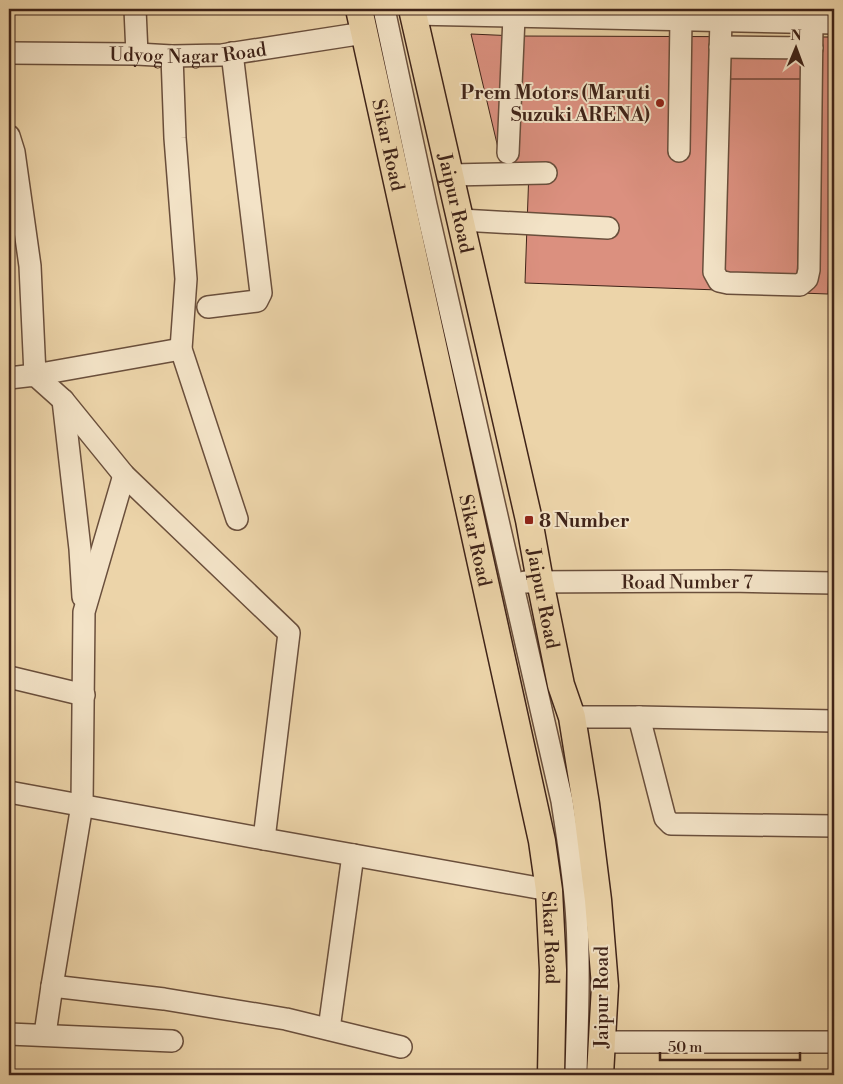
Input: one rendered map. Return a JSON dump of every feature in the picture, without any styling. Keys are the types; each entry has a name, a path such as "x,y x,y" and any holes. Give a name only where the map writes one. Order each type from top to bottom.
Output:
{"main road":[{"name":"Jaipur Road","path":"413,12 530,520 561,685 572,717 586,804 598,900 605,986 600,1075"},
{"name":"Sikar Road","path":"361,21 542,841 549,890 553,970 551,1075"}],"street":[{"path":"136,9 137,54"},
{"path":"384,9 428,215 562,801 572,866 577,921 579,978 576,1075"},
{"path":"413,12 834,23"},
{"path":"508,153 514,16"},
{"path":"680,151 681,20"},
{"path":"721,20 714,272 719,281 728,283 800,285 807,279 809,270 812,22"},
{"name":"Udyog Nagar Road","path":"9,53 222,55 361,21"},
{"path":"720,48 812,48"},
{"path":"208,307 257,301 261,293 232,53"},
{"path":"172,56 175,138 186,280 181,349 237,519"},
{"path":"9,136 14,152 30,266 35,375 63,400 124,475 289,633 264,839"},
{"path":"451,175 546,173"},
{"path":"461,220 608,228"},
{"path":"9,378 181,349"},
{"path":"46,1034 52,986 82,805 84,612 80,549 63,400"},
{"path":"84,612 124,475"},
{"name":"Road Number 7","path":"487,590 512,583 540,581 834,583"},
{"path":"9,677 84,695"},
{"path":"572,717 834,721"},
{"path":"639,717 665,818 671,824 834,826"},
{"path":"9,792 549,890"},
{"path":"329,1029 353,855"},
{"path":"52,986 164,999 286,1018 401,1047"},
{"path":"9,1034 46,1034 172,1041"},
{"path":"603,1042 834,1042"}],"building":[{"name":"Prem Motors (Maruti Suzuki ARENA)","path":"471,34 516,36 833,37 828,294 525,283 529,169 503,169"},
{"path":"730,79 805,79 797,277 725,273"}],"place":[{"name":"Prem Motors (Maruti Suzuki ARENA)","path":"660,103"},
{"name":"8 Number","path":"529,520"}]}
